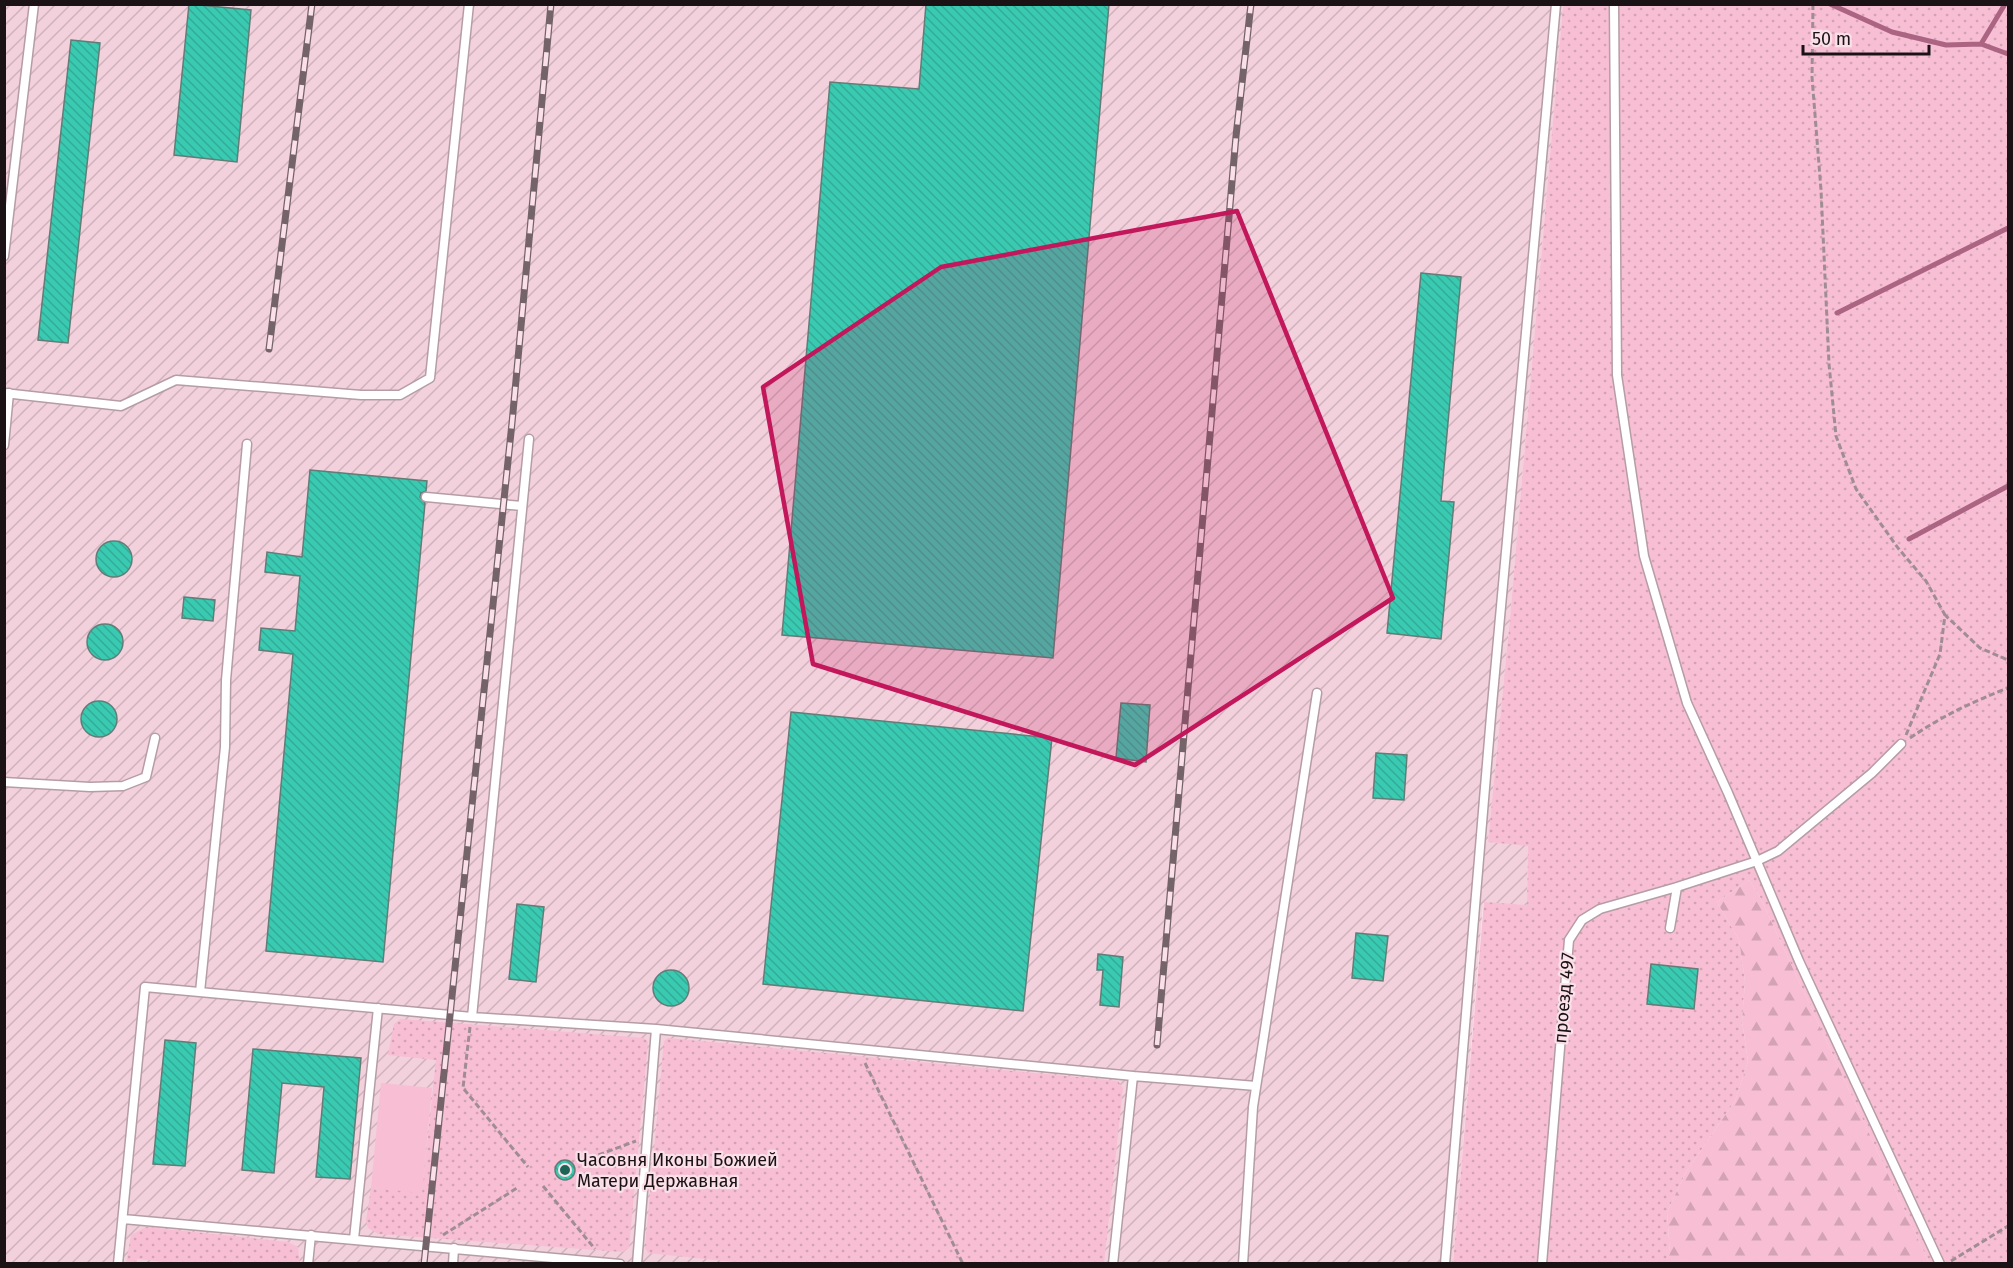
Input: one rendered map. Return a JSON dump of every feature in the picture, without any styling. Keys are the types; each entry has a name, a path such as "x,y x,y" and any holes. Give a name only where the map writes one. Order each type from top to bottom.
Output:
{"lane":[{"path":"4,256 34,4"},
{"path":"4,445 7,393 121,406 177,380 361,395 400,395 430,378 470,4"},
{"path":"1445,1263 1490,728 1556,4"},
{"path":"1614,4 1617,375 1644,556 1687,703 1799,960 1940,1263"},
{"path":"472,1017 529,439"},
{"path":"201,992 225,747 225,680 247,444"},
{"path":"426,497 522,506"},
{"path":"1243,1263 1253,1107 1317,693"},
{"path":"4,782 90,787 123,786 146,777 155,738"},
{"name":"проезд 497","path":"1542,1263 1569,940 1581,920 1600,909 1757,861 1778,851 1872,773 1901,744"},
{"path":"1670,928 1677,887"},
{"path":"118,1263 144,987 472,1017 656,1029 1256,1086"},
{"path":"354,1239 378,1008"},
{"path":"637,1263 656,1029"},
{"path":"1113,1263 1133,1076"},
{"path":"123,1219 620,1263"},
{"path":"308,1263 311,1234"},
{"path":"453,1263 454,1248"}],"path":[{"path":"1813,4 1812,77 1821,190 1829,364 1836,436 1856,489 1898,548 1926,581 1945,615 1980,648 2008,660"},
{"path":"1901,744 1940,654 1945,615"},
{"path":"1901,744 1966,704 2008,688"},
{"path":"472,1017 463,1088 528,1167"},
{"path":"857,1048 963,1263"},
{"path":"590,1158 647,1137"},
{"path":"543,1186 606,1262"},
{"path":"426,1245 517,1188"},
{"path":"1948,1263 2008,1226"}],"highlighted area":[{"path":"1237,211 1393,598 1135,765 813,664 763,387 941,267"}],"shaded area":[{"path":"5,5 1563,5 1510,618 1488,842 1528,845 1527,905 1483,903 1453,1263 5,1264"}],"green space":[{"path":"1563,5 2008,5 2008,1263 1929,1263 1760,897 1749,880 1717,902 1739,940 1745,981 1742,1021 1748,1061 1735,1101 1686,1172 1667,1212 1670,1254 1661,1264 1453,1264 1484,902 1527,905 1528,846 1488,842 1510,618"},
{"path":"1749,880 1760,897 1929,1263 1661,1263 1670,1254 1667,1212 1686,1172 1735,1101 1748,1061 1742,1021 1745,981 1739,940 1717,902"},
{"path":"401,1019 644,1038 648,1042 629,1248 623,1252 378,1234 368,1228 366,1221 371,1188 422,1192 436,1060 388,1055 394,1024"},
{"path":"668,1038 1118,1081 1123,1088 1104,1263 753,1264 648,1253 645,1248 664,1041"},
{"path":"381,1083 432,1088 422,1193 371,1188"},
{"path":"146,1227 288,1242 298,1247 300,1264 182,1264 137,1259 137,1263 126,1264 131,1235"}],"building":[{"path":"189,4 251,10 237,162 174,155"},
{"path":"926,4 1109,4 1053,658 782,635 830,82 919,89"},
{"path":"71,40 100,43 68,343 38,340"},
{"path":"1421,273 1461,277 1441,501 1454,502 1441,639 1387,633"},
{"path":"310,470 427,481 426,491 421,493 420,497 425,503 383,962 266,951 293,654 259,650 261,628 295,631 300,576 265,572 267,552 302,557"},
{"path":"114,541 126,547 132,559 126,571 114,577 102,571 96,559 102,547"},
{"path":"184,597 215,600 213,621 182,618"},
{"path":"105,624 117,630 123,642 117,654 105,660 93,654 87,642 93,630"},
{"path":"99,701 111,707 117,719 111,731 99,737 87,731 81,719 87,707"},
{"path":"1121,703 1150,705 1146,762 1116,758"},
{"path":"791,712 1052,738 1023,1011 763,984"},
{"path":"1376,753 1407,755 1404,800 1373,798"},
{"path":"517,904 544,907 536,982 509,979"},
{"path":"1356,933 1388,936 1383,981 1352,978"},
{"path":"1098,954 1123,957 1119,1007 1100,1005 1103,970 1097,970"},
{"path":"1651,964 1698,969 1694,1009 1647,1004"},
{"path":"671,970 683,976 689,988 683,1000 671,1006 659,1000 653,988 659,976"},
{"path":"165,1040 196,1043 185,1166 153,1164"},
{"path":"253,1049 361,1058 350,1179 316,1177 324,1087 282,1083 274,1173 242,1170"},
{"name":"Часовня Иконы Божией Матери Державная","path":"565,1160 572,1163 575,1170 572,1177 565,1180 558,1177 555,1170 558,1163"}],"waterway":[{"path":"1830,4 1892,32 1946,45 1981,44 2008,54"},
{"path":"1981,44 2005,4"},
{"path":"1837,313 2008,228"},
{"path":"1909,539 2008,486"}],"railway":[{"path":"269,349 312,4"},
{"path":"424,1264 512,423 551,4"},
{"path":"1157,1045 1236,136 1251,4"}],"place":[{"name":"Часовня Иконы Божией Матери Державная","path":"565,1170"}]}
